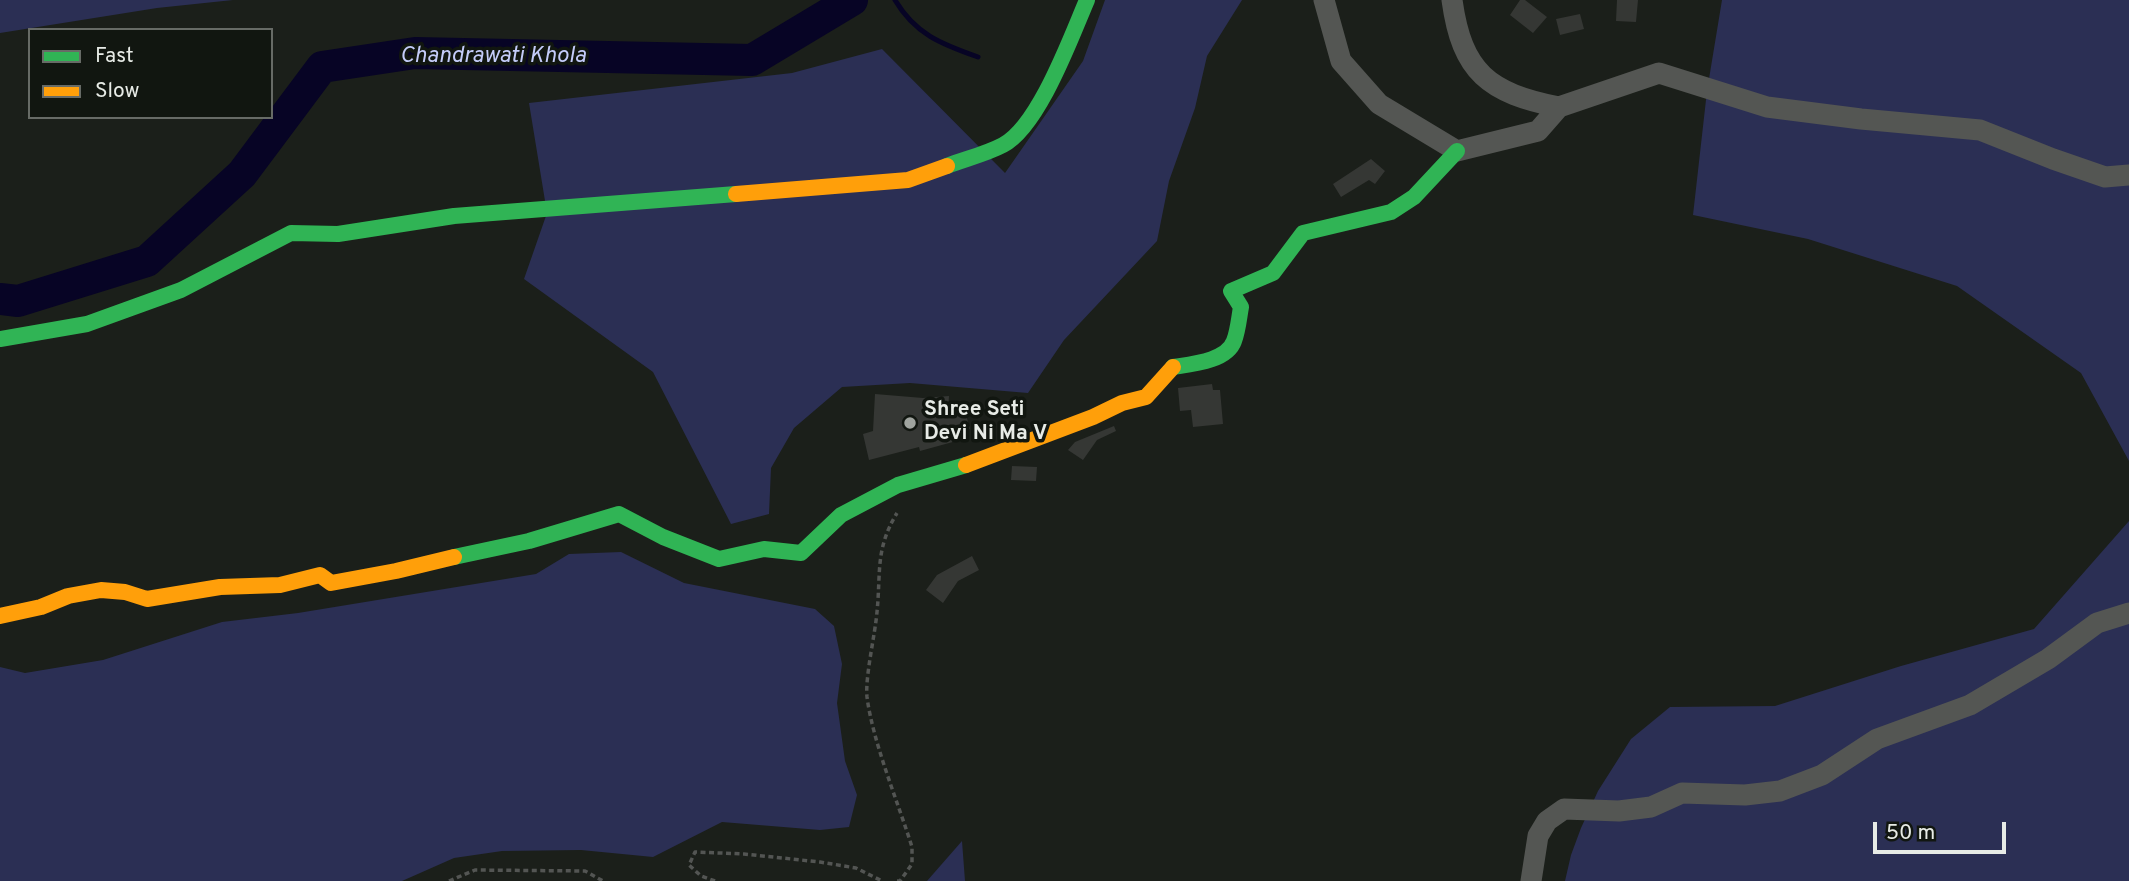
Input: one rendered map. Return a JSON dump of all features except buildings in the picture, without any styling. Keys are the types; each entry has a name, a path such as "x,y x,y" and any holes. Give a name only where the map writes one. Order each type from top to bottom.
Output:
{"street":[{"path":"0,339 87,324 181,290 291,233 338,234 454,216 908,180 1005,144 1031,117 1058,69 1087,0"},
{"path":"1324,0 1341,61 1379,104 1457,151"},
{"path":"1452,0 1454,19 1465,55 1482,76 1502,90 1526,101 1559,107 1659,73 1767,107 1980,130 2105,177 2129,175"},
{"path":"0,616 41,607 68,596 101,590 125,592 147,599 220,587 280,585 320,575 331,583 529,541 619,514 663,537 719,558 764,549 801,553 841,515 898,485 981,460 1048,432 1093,417 1122,403 1146,397 1173,367 1227,354 1234,343 1241,307 1231,291 1273,273 1303,233 1391,212 1414,197 1457,151 1538,131 1559,107"},
{"path":"1531,881 1538,836 1548,821 1564,810 1619,811 1651,807 1682,793 1745,795 1780,791 1822,775 1877,739 1970,705 2048,659 2097,623 2129,613"}],"path":[{"path":"897,512 886,532 878,569 877,610 867,695 912,847 912,864 900,881 897,881"},
{"path":"715,881 701,876 690,865 695,852 820,862 856,869 882,881"},
{"path":"449,881 475,870 585,871 603,881"}],"shaded area":[{"path":"0,0 233,0 157,8 0,33"},
{"path":"1105,0 1242,0 1207,56 1195,108 1169,181 1157,241 1064,340 1028,393 910,383 842,387 794,428 771,468 769,514 731,524 653,372 524,279 547,213 529,103 792,73 882,49 1005,173 1083,61"},
{"path":"1722,0 2129,0 2129,461 2081,373 1957,286 1808,239 1693,215 1707,91"},
{"path":"2129,521 2129,881 1565,881 1571,855 1598,791 1631,739 1670,707 1775,706 1901,666 2034,629"},
{"path":"621,552 684,583 815,609 834,626 842,664 837,703 845,761 857,795 849,827 820,830 722,822 653,857 581,850 502,851 454,858 402,881 0,881 0,667 25,673 103,660 222,622 298,613 536,574 569,554"},
{"path":"962,841 965,881 927,881"}],"waterway":[{"name":"Chandrawati Khola","path":"0,299 18,301 147,261 242,174 322,67 415,53 752,60 852,0"},
{"path":"895,0 920,30 978,57"}],"traffic: fast":[{"path":"947,166 1003,145 1029,120 1063,57 1087,0"},
{"path":"1173,367 1208,360 1230,348 1241,307 1231,291 1273,273 1303,233 1391,212 1414,197 1457,151"},
{"path":"0,339 87,324 181,290 291,233 338,234 454,216 736,194"},
{"path":"454,557 529,541 619,514 663,537 719,559 764,549 801,553 841,515 898,485 966,465"}],"traffic: slow":[{"path":"736,194 908,180 947,166"},
{"path":"966,465 1093,417 1122,403 1146,397 1173,367"},
{"path":"0,616 41,607 68,596 101,590 125,592 147,599 220,587 280,585 320,575 331,583 454,557"}],"place":[{"name":"Shree Seti Devi Ni Ma V","path":"910,423"}]}
